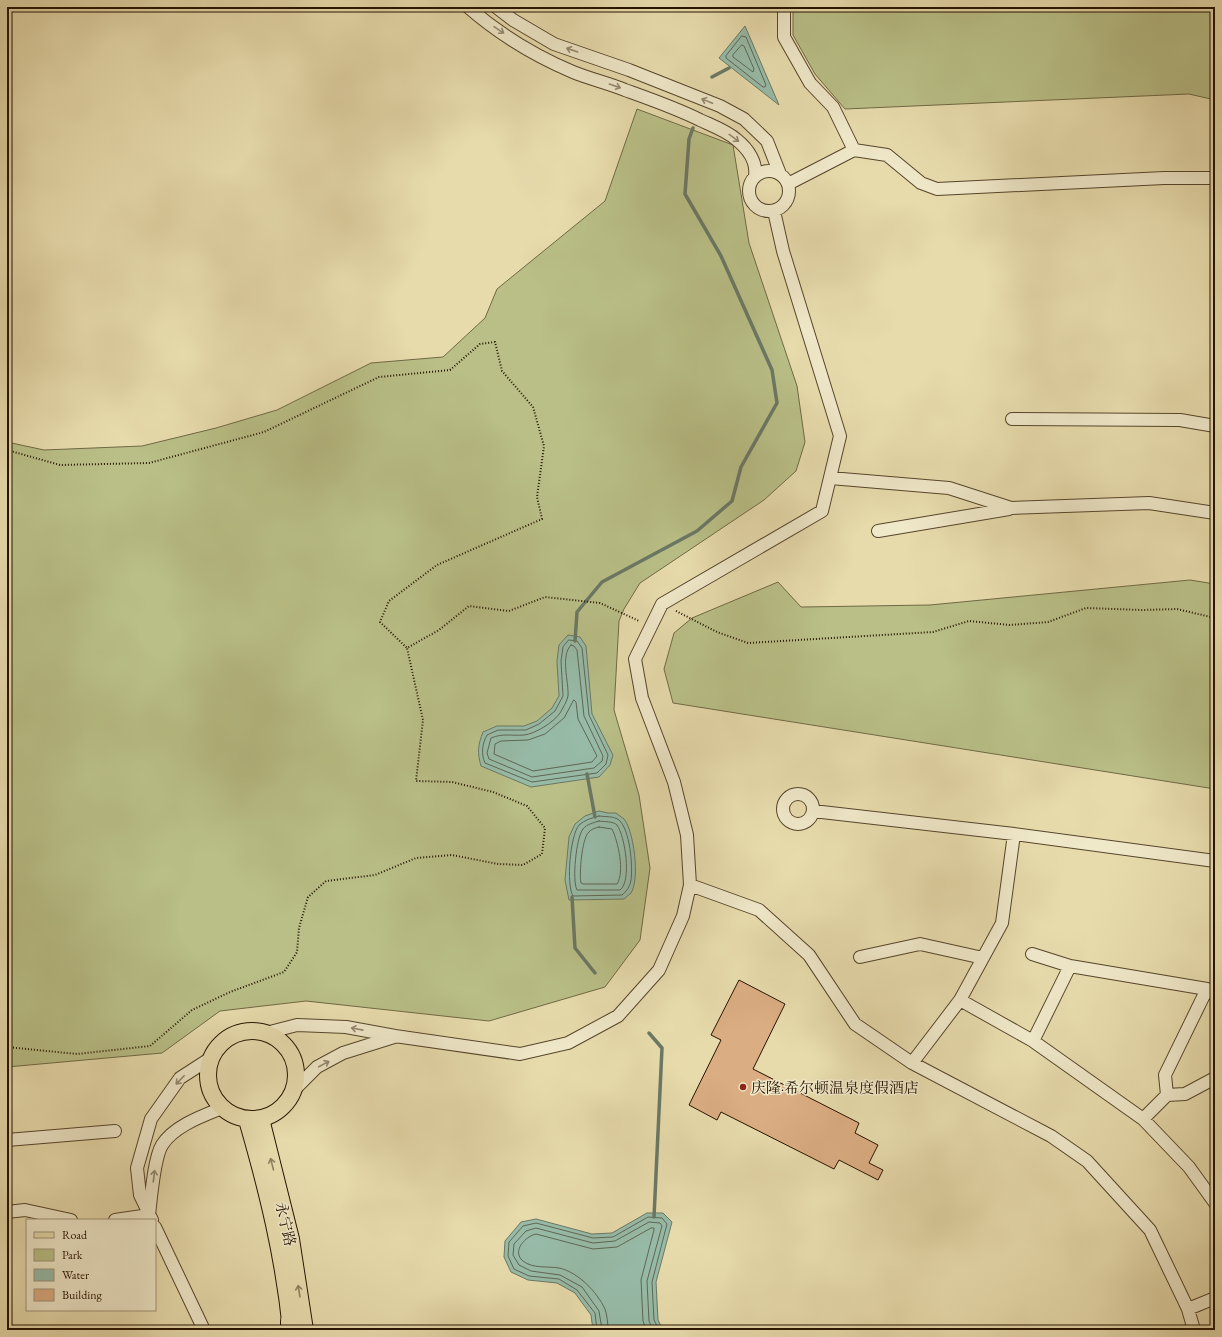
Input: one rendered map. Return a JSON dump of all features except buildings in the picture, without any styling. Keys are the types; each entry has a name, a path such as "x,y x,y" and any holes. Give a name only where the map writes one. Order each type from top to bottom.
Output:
{"main road":[{"path":"253,1031 266,1033 278,1039 288,1049 294,1062 297,1075 294,1089 289,1100 282,1109 272,1115 254,1119 233,1116 222,1108 214,1097 209,1084 208,1071 211,1058 218,1046 228,1038 240,1032 253,1031"},
{"name":"永宁路","path":"254,1119 294,1328"}],"street":[{"path":"468,7 480,18 524,47 574,72 678,110 720,129 737,140 749,152 755,164 755,176"},
{"path":"496,7 513,20 554,44 629,70 720,106 744,118 767,141 780,174 788,184 789,191 785,203 780,208 768,212 761,210 751,201 749,188 751,182 755,176 761,172 767,171 780,174"},
{"path":"784,7 784,37 810,83 833,107 854,150"},
{"path":"788,184 854,150 887,155 921,183 937,188 1164,178 1215,178"},
{"path":"266,1033 297,1025 346,1027 395,1036 520,1054 568,1043 618,1016 659,970 683,916 690,886 687,835 674,782 642,698 636,659 662,604 822,511 840,436 783,251 774,211"},
{"path":"1012,419 1180,420 1215,426"},
{"path":"830,478 949,488 1011,508"},
{"path":"878,531 1011,508 1149,503 1215,513"},
{"path":"813,811 1014,834 1215,861"},
{"path":"912,1063 960,1000 1002,923 1014,834"},
{"path":"690,886 759,910 809,955 855,1024 912,1063 1051,1136 1087,1161 1150,1230 1188,1309 1194,1330"},
{"path":"860,957 920,944 983,958"},
{"path":"1032,954 1070,966 1211,992 1165,1075 1167,1095"},
{"path":"1033,1041 1070,966"},
{"path":"960,1000 1033,1041 1143,1119 1189,1167 1215,1203"},
{"path":"294,1089 317,1067 343,1053 395,1036"},
{"path":"150,1217 140,1195 136,1168 151,1119 180,1078 211,1058"},
{"path":"1143,1119 1167,1095 1185,1094 1215,1078"},
{"path":"150,1217 156,1166 162,1145 179,1128 201,1116 222,1108"},
{"path":"7,1140 115,1131"},
{"path":"7,1212 25,1210 66,1219"},
{"path":"127,1219 150,1217"},
{"path":"156,1229 204,1330"},
{"path":"1188,1309 1215,1298"}],"path":[{"path":"7,450 60,465 149,463 264,432 379,377 450,370 480,344 495,342 502,371 533,407 544,446 537,497 542,519 437,565 389,601 380,622 407,648 423,720 416,781 452,782 493,792 527,806 545,828 542,854 523,865 498,864 452,855 416,858 375,875 326,881 308,897 299,928 297,952 284,972 230,992 192,1010 150,1046 77,1054 7,1047"},
{"path":"407,648 439,630 469,606 509,611 545,597 600,603 651,627"},
{"path":"662,604 717,632 748,642 933,632 969,621 1010,625 1048,622 1086,608 1142,610 1177,609 1215,618"}],"green space":[{"path":"793,7 1215,7 1215,100 1189,94 845,109 815,74 793,35"},
{"path":"637,109 733,145 749,243 797,386 805,442 796,471 764,500 640,583 624,609 619,621 614,710 639,795 650,868 640,940 605,987 489,1021 306,1001 220,1011 162,1053 7,1067 7,442 44,450 142,446 216,428 277,410 371,363 443,357 485,318 497,289 605,201"},
{"path":"1190,580 1215,584 1215,789 673,703 664,669 674,633 692,618 778,582 801,607 930,605"}],"water":[{"path":"745,26 779,105 719,58"},
{"path":"568,635 580,637 586,646 592,714 613,755 610,765 599,777 531,787 481,766 479,749 483,732 497,726 524,726 537,721 552,708 559,696 557,661 559,645"},
{"path":"599,811 616,813 624,819 628,825 635,855 634,886 631,893 624,899 569,900 565,880 569,837 575,824 585,816"},
{"path":"647,1213 663,1213 672,1222 656,1282 658,1320 663,1330 593,1330 591,1315 575,1293 557,1283 528,1280 511,1272 504,1257 505,1241 521,1222 536,1219 592,1234 612,1233"}],"waterway":[{"path":"712,77 729,68"},
{"path":"575,641 577,612 602,582 697,531 732,501 741,467 777,403 772,370 721,256 685,194 689,139 693,128"},
{"path":"587,774 595,817"},
{"path":"572,897 575,948 595,973"},
{"path":"649,1033 662,1048 654,1217"}],"place":[{"name":"庆隆·希尔顿温泉度假酒店","path":"743,1087"}]}
